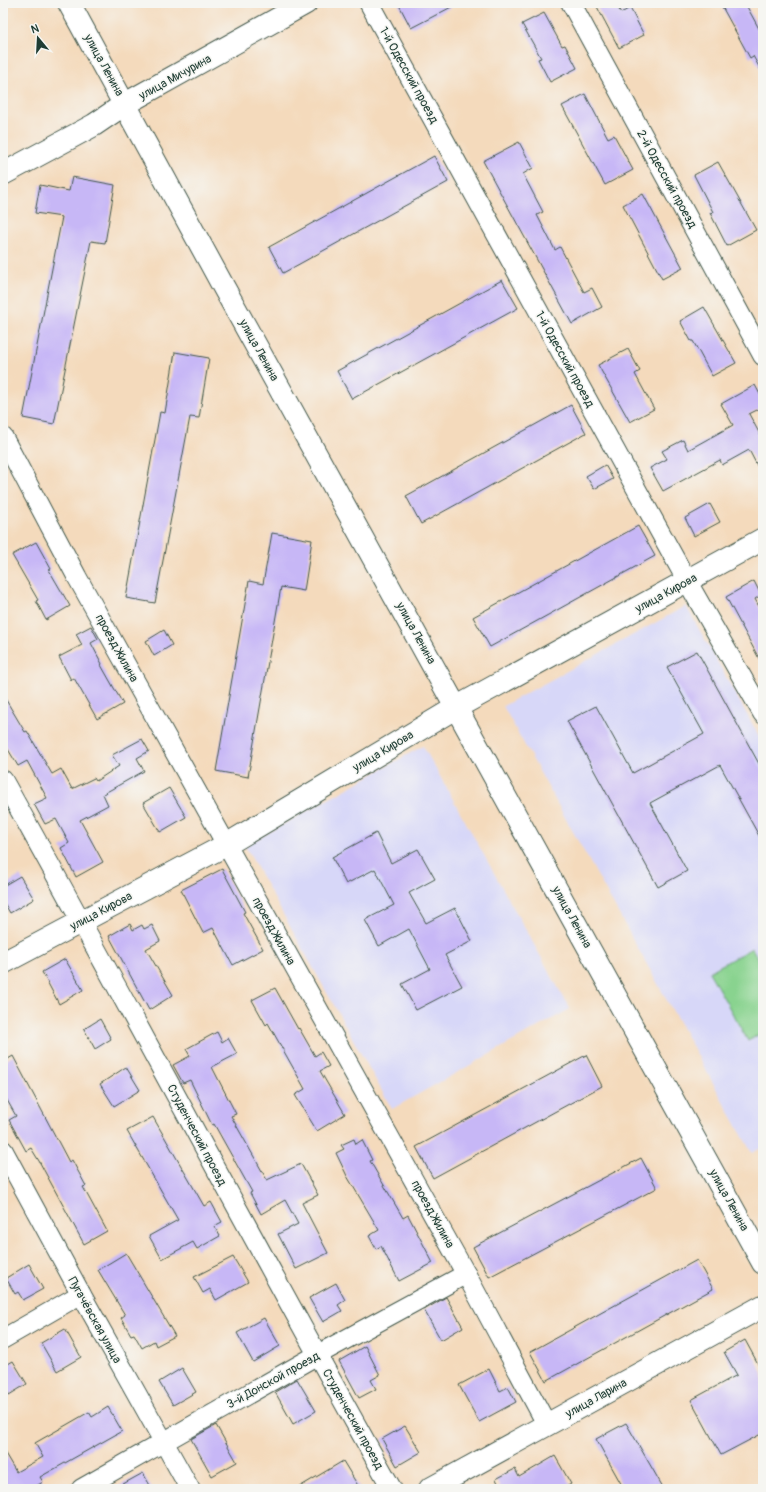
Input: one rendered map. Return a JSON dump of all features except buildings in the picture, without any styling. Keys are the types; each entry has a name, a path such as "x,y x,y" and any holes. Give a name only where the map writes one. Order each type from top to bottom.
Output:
{"main road":[{"name":"улица Ленина","path":"69,3 223,286 763,1262"},
{"name":"улица Мичурина","path":"3,174 94,126 125,104 306,3"},
{"name":"улица Кирова","path":"3,963 226,845 457,707 763,539"},
{"name":"улица Ларина","path":"430,1489 763,1306"}],"street":[{"name":"1-й Одесский проезд","path":"369,3 687,581 763,714"},
{"name":"2-й Одесский проезд","path":"571,3 763,356"},
{"name":"проезд Жилина","path":"3,437 80,584 466,1274 547,1425"},
{"name":"Студенческий проезд","path":"3,780 82,921 317,1355 392,1489"},
{"name":"Пугачёвская улица","path":"4,1156 190,1489"},
{"name":"3-й Донской проезд","path":"81,1489 317,1355 466,1274"},
{"path":"3,1339 81,1294"}],"shaded area":[{"path":"686,606 763,743 763,1147 752,1153 503,706"},
{"path":"423,746 570,1009 392,1109 245,846"}],"green space":[{"path":"752,948 763,968 763,1032 748,1041 709,972"}]}
